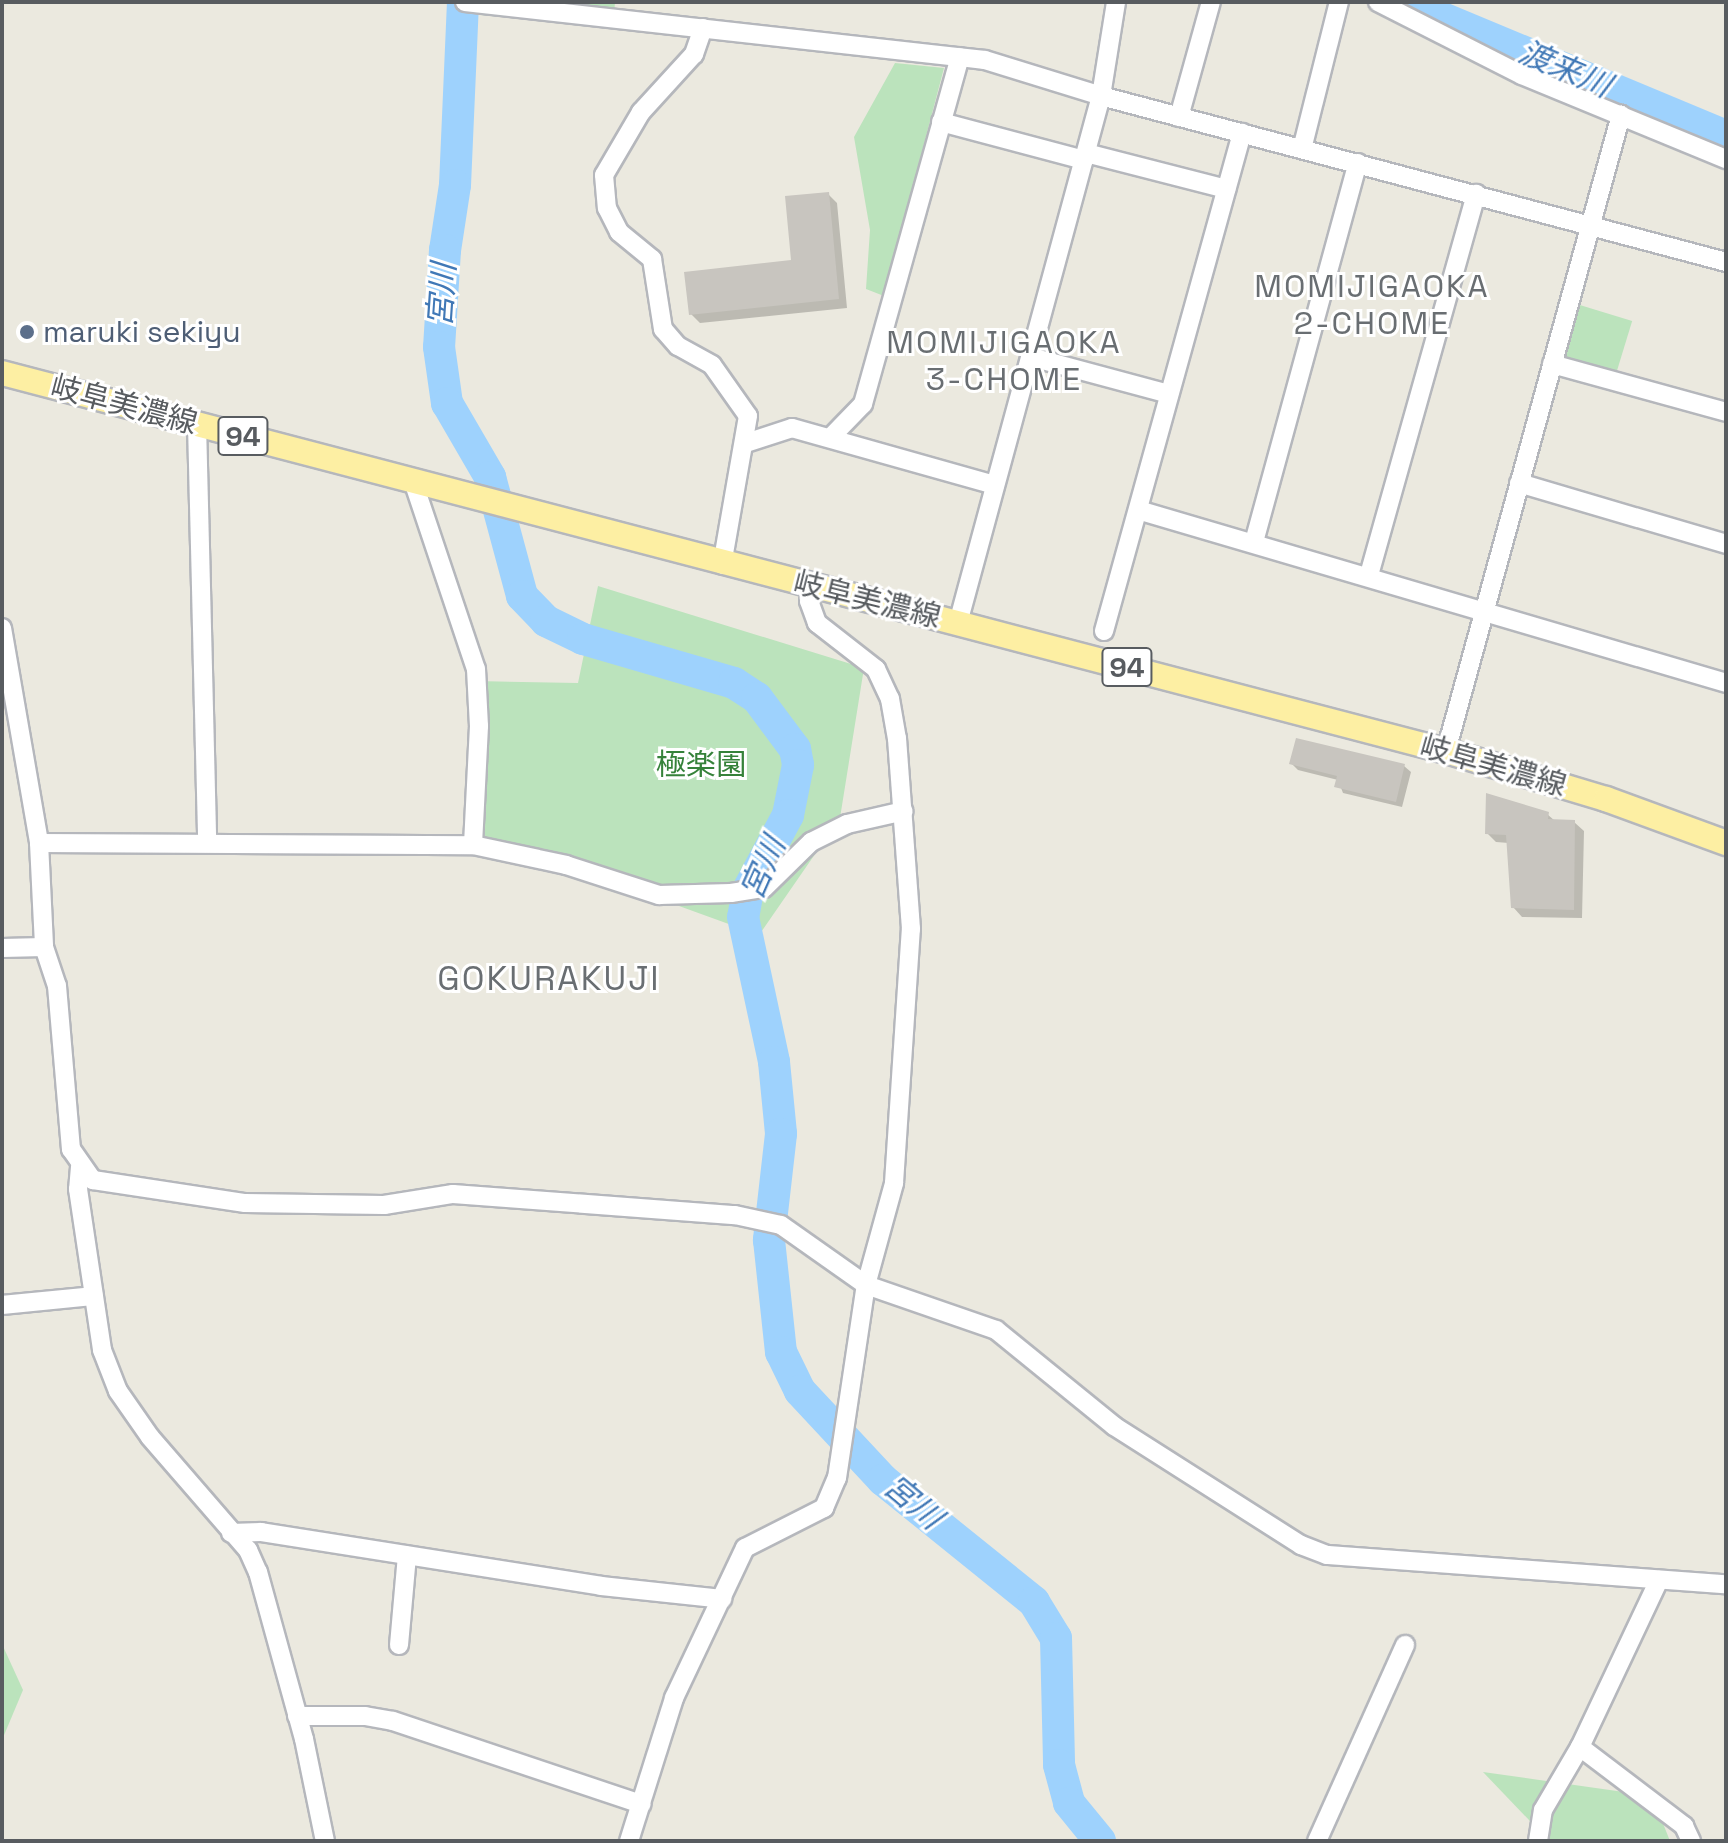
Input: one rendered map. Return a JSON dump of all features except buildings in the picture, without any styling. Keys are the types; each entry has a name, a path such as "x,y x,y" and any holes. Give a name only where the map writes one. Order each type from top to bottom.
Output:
{"main road":[{"name":"岐阜美濃線","path":"2,373 522,508 722,565 814,585 1446,751 1606,799 1726,843"}],"street":[{"path":"958,623 1101,96 1116,2"},
{"path":"1179,117 1211,2"},
{"path":"1302,149 1339,2"},
{"path":"1378,2 1522,75 1726,159"},
{"path":"476,3 1004,64 1101,96 1726,262"},
{"path":"703,28 694,54 635,121 604,175 607,208 619,232 652,259 663,329 678,346 712,365 730,384 748,416 746,443 722,565"},
{"path":"831,437 863,404 960,57"},
{"path":"1446,751 1621,115"},
{"path":"941,122 1226,189"},
{"path":"1104,631 1242,133"},
{"path":"1254,542 1358,163"},
{"path":"1369,575 1476,194"},
{"path":"1031,357 1169,394"},
{"path":"1552,364 1726,412"},
{"path":"197,424 207,841"},
{"path":"746,443 792,428 995,485"},
{"path":"413,481 476,669 479,726 473,845"},
{"path":"1519,483 1726,544"},
{"path":"1138,510 1485,609 1726,683"},
{"path":"629,1841 674,1698 745,1548 824,1508 837,1478 838,1452 866,1285 894,1183 911,929 904,811 890,699 876,669 817,623 809,601 814,585"},
{"path":"2,628 39,843 44,947 57,986 71,1149 80,1167 93,1180 245,1203 384,1205 453,1194 735,1215 781,1225 866,1285 996,1330 1114,1426 1301,1545 1327,1555 1726,1584"},
{"path":"39,843 207,841 473,845 579,868 659,895 731,893 764,888 811,842 847,824 904,811"},
{"path":"2,948 44,947"},
{"path":"80,1167 78,1189 102,1350 118,1391 198,1497 248,1550 258,1572 297,1716 325,1841"},
{"path":"2,1305 94,1296"},
{"path":"231,1533 261,1532 722,1599"},
{"path":"399,1645 407,1555"},
{"path":"1538,1841 1543,1810 1580,1747 1659,1580"},
{"path":"1317,1841 1405,1645"},
{"path":"297,1716 393,1721 641,1804"},
{"path":"1580,1747 1684,1826 1691,1841"}],"green space":[{"path":"483,2 615,2 613,28 481,15"},
{"path":"895,63 944,68 884,296 866,289 870,230 854,137"},
{"path":"1570,302 1632,321 1613,383 1551,364"},
{"name":"極楽園","path":"598,586 864,668 840,818 759,935 566,865 473,845 475,681 578,683"},
{"path":"2,1644 23,1690 2,1740"},
{"path":"1483,1772 1652,1796 1670,1841 1549,1841"}],"waterway":[{"name":"宮川","path":"463,2 455,185 445,250 439,347 447,403 490,477 522,596 546,621 583,639 734,683 757,698 795,749 798,765 788,815 748,890 743,917 774,1062 781,1134 769,1240 781,1352 800,1391 883,1480 1034,1602 1056,1638 1059,1765 1069,1803 1100,1841"},
{"name":"渡来川","path":"1404,2 1726,136"}],"place":[{"name":"maruki sekiyu","path":"27,332"}],"district":[{"name":"MOMIJIGAOKA 2-CHOME","path":"1372,306"},
{"name":"MOMIJIGAOKA 3-CHOME","path":"1004,362"},
{"name":"GOKURAKUJI","path":"549,979"}]}
